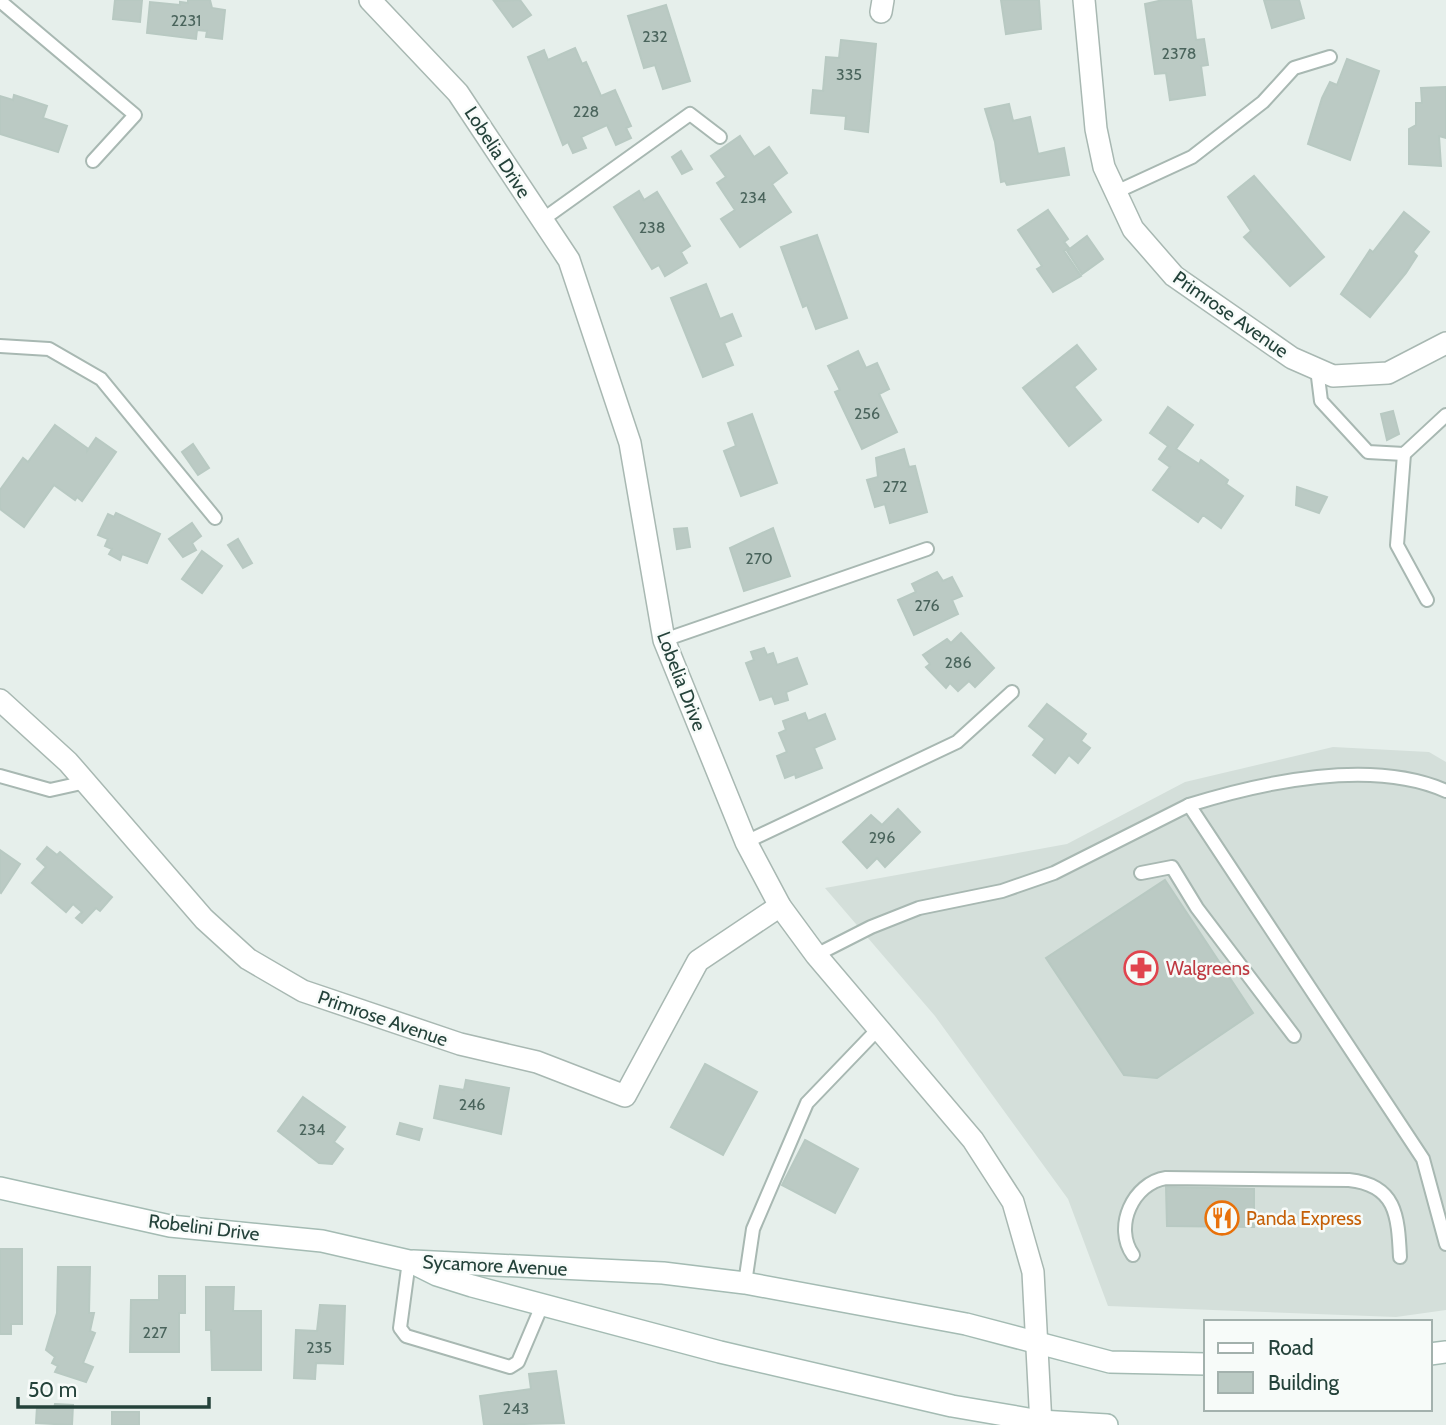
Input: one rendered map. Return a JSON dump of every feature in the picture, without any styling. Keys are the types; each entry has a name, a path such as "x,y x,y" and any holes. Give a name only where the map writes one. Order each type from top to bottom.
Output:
{"street":[{"name":"Lobelia Drive","path":"370,0 458,93 569,260 630,443 664,640 746,842 780,906 817,955 973,1140 1013,1202 1033,1272 1040,1424"},
{"name":"Primrose Avenue","path":"1084,0 1096,129 1104,167 1133,229 1174,276 1292,358 1333,376 1388,373 1446,343"},
{"name":"Primrose Avenue","path":"0,700 86,782 204,919 248,959 303,990 460,1044 537,1062 625,1096 698,961 780,906"},
{"name":"Robelini Drive","path":"0,1188 170,1226 322,1241 409,1261"},
{"name":"Sycamore Avenue","path":"409,1261 663,1273 746,1283 966,1324 1110,1362 1204,1364"},
{"name":"Sycamore Avenue","path":"409,1261 437,1275 720,1352 1040,1424 1107,1425"}],"lane":[{"path":"0,1 135,115 93,161"},
{"path":"1116,191 1192,157 1263,102 1294,68 1330,57"},
{"path":"542,220 690,114 720,137"},
{"path":"0,346 49,349 101,379 215,518"},
{"path":"1317,369 1321,401 1368,452 1404,454"},
{"path":"1427,600 1397,545 1404,454 1446,415"},
{"path":"664,640 927,549"},
{"path":"746,842 957,742 1012,692"},
{"path":"817,955 871,927 919,908 1002,891 1055,873 1189,805 1253,785 1377,774 1422,780 1446,791"},
{"path":"0,776 50,790 86,782"},
{"path":"1189,805 1423,1159 1446,1244"},
{"path":"1141,873 1172,867 1197,908 1294,1036"},
{"path":"746,1283 753,1229 807,1103 879,1028"},
{"path":"1133,1255 1125,1240 1130,1204 1150,1183 1166,1178 1349,1180 1375,1185 1384,1191 1389,1200 1399,1231 1400,1257"},
{"path":"409,1261 400,1328 406,1336 510,1367 518,1362 543,1303"}],"shaded area":[{"path":"1333,747 1429,752 1446,762 1446,1310 1396,1317 1108,1306 1068,1199 935,1016 825,888 1067,844 1185,782"}],"building":[{"path":"115,0 142,0 140,22 113,19"},
{"path":"188,0 210,0 212,8 225,10 222,39 206,37 207,31 197,30 196,39 147,33 150,2 180,5 180,2 188,3"},
{"path":"520,0 531,15 513,27 494,1"},
{"path":"1001,0 1039,0 1041,29 1006,34"},
{"path":"1163,0 1191,0 1196,40 1204,39 1208,65 1201,66 1205,95 1170,100 1166,73 1155,74 1145,4"},
{"path":"1264,0 1299,0 1304,18 1272,28"},
{"path":"666,5 690,81 663,89 655,65 644,68 628,16"},
{"path":"841,40 876,44 868,132 845,129 846,116 811,113 813,90 823,91 826,57 839,58"},
{"path":"575,48 582,64 586,62 601,96 615,90 631,126 626,128 631,138 616,145 607,125 581,137 586,148 573,153 568,142 563,145 528,57 544,50 548,60"},
{"path":"1347,59 1379,71 1350,160 1308,144 1322,98 1330,82 1337,85"},
{"path":"1446,87 1446,138 1439,136 1441,166 1409,164 1409,129 1416,125 1416,103 1422,103 1421,88"},
{"path":"14,95 47,106 43,118 67,126 58,152 0,134 0,96 13,100"},
{"path":"1009,104 1013,121 1030,117 1038,154 1064,148 1069,175 1007,185 1005,181 1001,182 995,142 985,109"},
{"path":"740,136 754,157 769,147 787,173 772,184 791,212 740,247 721,219 735,210 717,183 726,177 711,156"},
{"path":"681,151 692,169 682,174 672,157"},
{"path":"1254,176 1324,257 1290,286 1244,237 1251,231 1228,197"},
{"path":"639,191 644,200 657,192 690,246 681,252 687,263 665,276 659,265 652,269 614,207"},
{"path":"1048,210 1068,239 1064,242 1069,248 1064,251 1081,276 1053,292 1037,269 1042,266 1018,230"},
{"path":"1404,212 1429,232 1413,252 1417,256 1406,273 1370,317 1341,294 1370,250 1373,252"},
{"path":"817,235 847,318 816,329 807,305 803,307 781,247"},
{"path":"1087,236 1103,259 1082,274 1067,251"},
{"path":"706,284 720,319 732,314 741,336 724,343 733,365 703,377 671,298"},
{"path":"1077,345 1096,369 1074,387 1101,420 1069,446 1023,388"},
{"path":"858,351 866,368 877,363 889,389 879,394 897,432 862,449 835,392 840,390 828,366"},
{"path":"1168,407 1193,425 1176,449 1199,464 1201,460 1228,480 1226,484 1243,496 1221,528 1203,515 1198,522 1153,490 1170,467 1159,459 1168,446 1150,433"},
{"path":"1393,411 1399,434 1387,440 1381,414"},
{"path":"752,414 777,483 741,496 724,451 736,446 728,423"},
{"path":"55,425 87,448 87,451 96,438 116,452 82,501 77,497 75,500 54,485 24,527 0,509 0,490 23,458 28,462"},
{"path":"193,444 209,468 198,475 182,452"},
{"path":"904,449 909,467 915,466 927,512 890,523 885,504 875,507 867,480 878,477 876,458"},
{"path":"1297,487 1327,497 1319,513 1296,505"},
{"path":"116,513 160,534 147,563 122,554 120,560 109,554 112,549 105,546 108,539 98,535 108,514 114,517"},
{"path":"192,523 201,536 192,543 196,550 183,557 169,539"},
{"path":"687,528 690,547 677,549 674,529"},
{"path":"773,528 790,576 744,591 730,548"},
{"path":"238,539 252,563 243,568 228,545"},
{"path":"202,551 222,566 202,593 182,579"},
{"path":"937,572 943,581 952,577 962,596 952,600 958,614 914,635 898,600 916,592 912,584"},
{"path":"961,633 994,668 975,687 969,681 958,691 950,683 946,688 926,667 930,664 923,655 947,639 951,643"},
{"path":"764,648 767,655 773,653 777,665 797,658 807,684 786,692 788,700 775,704 772,696 760,700 746,663 754,660 751,652"},
{"path":"1047,704 1086,734 1081,741 1090,748 1078,763 1069,755 1055,773 1033,755 1045,739 1029,726"},
{"path":"805,713 808,721 825,714 835,739 814,748 822,768 796,778 795,774 785,778 777,756 787,752 779,733 786,730 783,721"},
{"path":"898,809 920,832 885,867 877,858 867,868 843,842 871,815 882,825"},
{"path":"47,847 57,855 60,852 112,897 100,911 96,908 82,923 76,918 82,912 73,904 66,912 32,883 46,867 37,859"},
{"path":"0,850 20,864 1,893 0,892"},
{"name":"Walgreens","path":"1165,880 1253,1013 1157,1078 1124,1075 1046,958"},
{"path":"705,1064 757,1092 723,1155 671,1127"},
{"path":"466,1080 509,1088 501,1134 434,1118 440,1086 464,1090"},
{"path":"303,1097 345,1127 334,1142 343,1149 332,1164 319,1163 278,1131"},
{"path":"400,1123 422,1129 419,1140 397,1134"},
{"path":"805,1140 858,1169 835,1213 782,1185"},
{"path":"1166,1187 1254,1189 1254,1227 1167,1226"},
{"path":"0,1249 22,1249 22,1324 11,1324 11,1334 0,1334"},
{"path":"58,1267 90,1267 89,1313 94,1313 90,1331 95,1333 83,1363 93,1367 86,1382 55,1372 58,1366 52,1363 55,1357 46,1350 57,1313"},
{"path":"159,1276 185,1276 185,1313 179,1313 179,1352 130,1352 131,1300 159,1300"},
{"path":"206,1287 234,1287 233,1311 261,1311 261,1370 212,1370 211,1330 206,1330"},
{"path":"320,1305 345,1306 343,1364 316,1363 315,1379 294,1378 296,1330 317,1331"},
{"path":"556,1371 564,1423 484,1425 480,1396 531,1389 529,1374"},
{"path":"55,1404 73,1405 72,1425 36,1423 37,1407 54,1408"},
{"path":"112,1412 139,1412 139,1425 112,1425"}],"place":[{"name":"Walgreens","path":"1141,968"},
{"name":"Panda Express","path":"1222,1218"}]}
